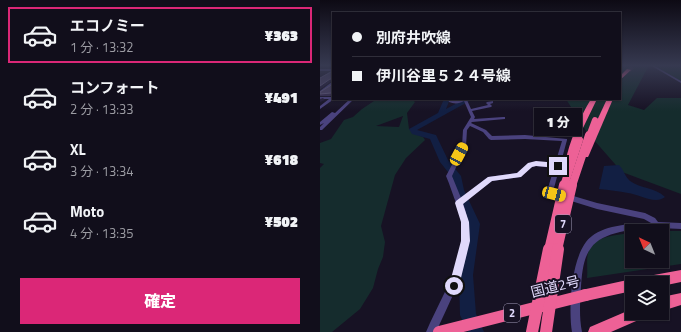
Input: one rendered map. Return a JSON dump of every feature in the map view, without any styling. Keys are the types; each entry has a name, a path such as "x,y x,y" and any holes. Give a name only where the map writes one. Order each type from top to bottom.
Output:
{"highway":[{"path":"534,332 572,143 594,100"},
{"name":"7","path":"534,332 560,199 579,140 599,100"},
{"name":"7","path":"546,332 558,249 568,202 580,157 605,100"},
{"path":"542,332 558,232 568,192 572,180 589,147 610,100"},
{"path":"669,278 681,276"},
{"name":"国道2号","path":"439,332 625,287"},
{"path":"669,302 681,299"},
{"path":"595,332 625,319"}],"street":[{"path":"320,93 332,84"},
{"path":"320,98 332,98"},
{"path":"320,108 332,99"},
{"path":"320,124 346,100"},
{"path":"320,130 351,100"},
{"path":"432,332 454,286 466,241 462,201 449,176 464,146 465,130 473,117 466,100 453,103 451,100"},
{"path":"470,110 490,106 488,103 492,102"},
{"path":"470,122 503,118"},
{"path":"470,122 488,133 491,138 525,137 566,140 551,188 554,194 563,196"},
{"path":"462,201 490,179 518,175 530,165 536,164 558,166"},
{"path":"570,198 597,206 645,216 653,220 655,224"},
{"path":"669,226 681,226"},
{"path":"577,332 574,317 579,267 588,244 598,235 625,229"}],"green space":[{"path":"621,80 641,80 628,105 644,110 657,98 681,98 681,194 622,172 586,131 567,100 621,100"},
{"path":"376,100 412,100 415,102 407,113 409,129 423,137 425,140 406,158 395,175 381,226 385,242 383,257 373,288 360,309 332,332 320,332 320,168 324,164 320,163 320,143 331,139 344,120 353,117","holes":["403,116 399,127 376,126"]},
{"path":"669,231 681,231 681,264 669,266"},
{"path":"625,234 625,268 654,268 587,278 587,259 591,247 600,239 613,235"}],"water":[{"path":"619,165 627,178 634,184 657,191 665,197 652,200 618,191 599,189 604,166"}],"building":[{"path":"320,80 328,80 320,86"},
{"path":"332,85 331,93 320,94 320,92"}],"waterway":[{"path":"441,113 447,100"},
{"path":"468,100 413,129 415,132 433,137 444,162 456,176 459,190 474,224 466,275 468,315 476,332"}],"route":[{"path":"454,286 466,241 465,222 459,203 490,179 518,175 530,165 536,164 558,166"}]}
